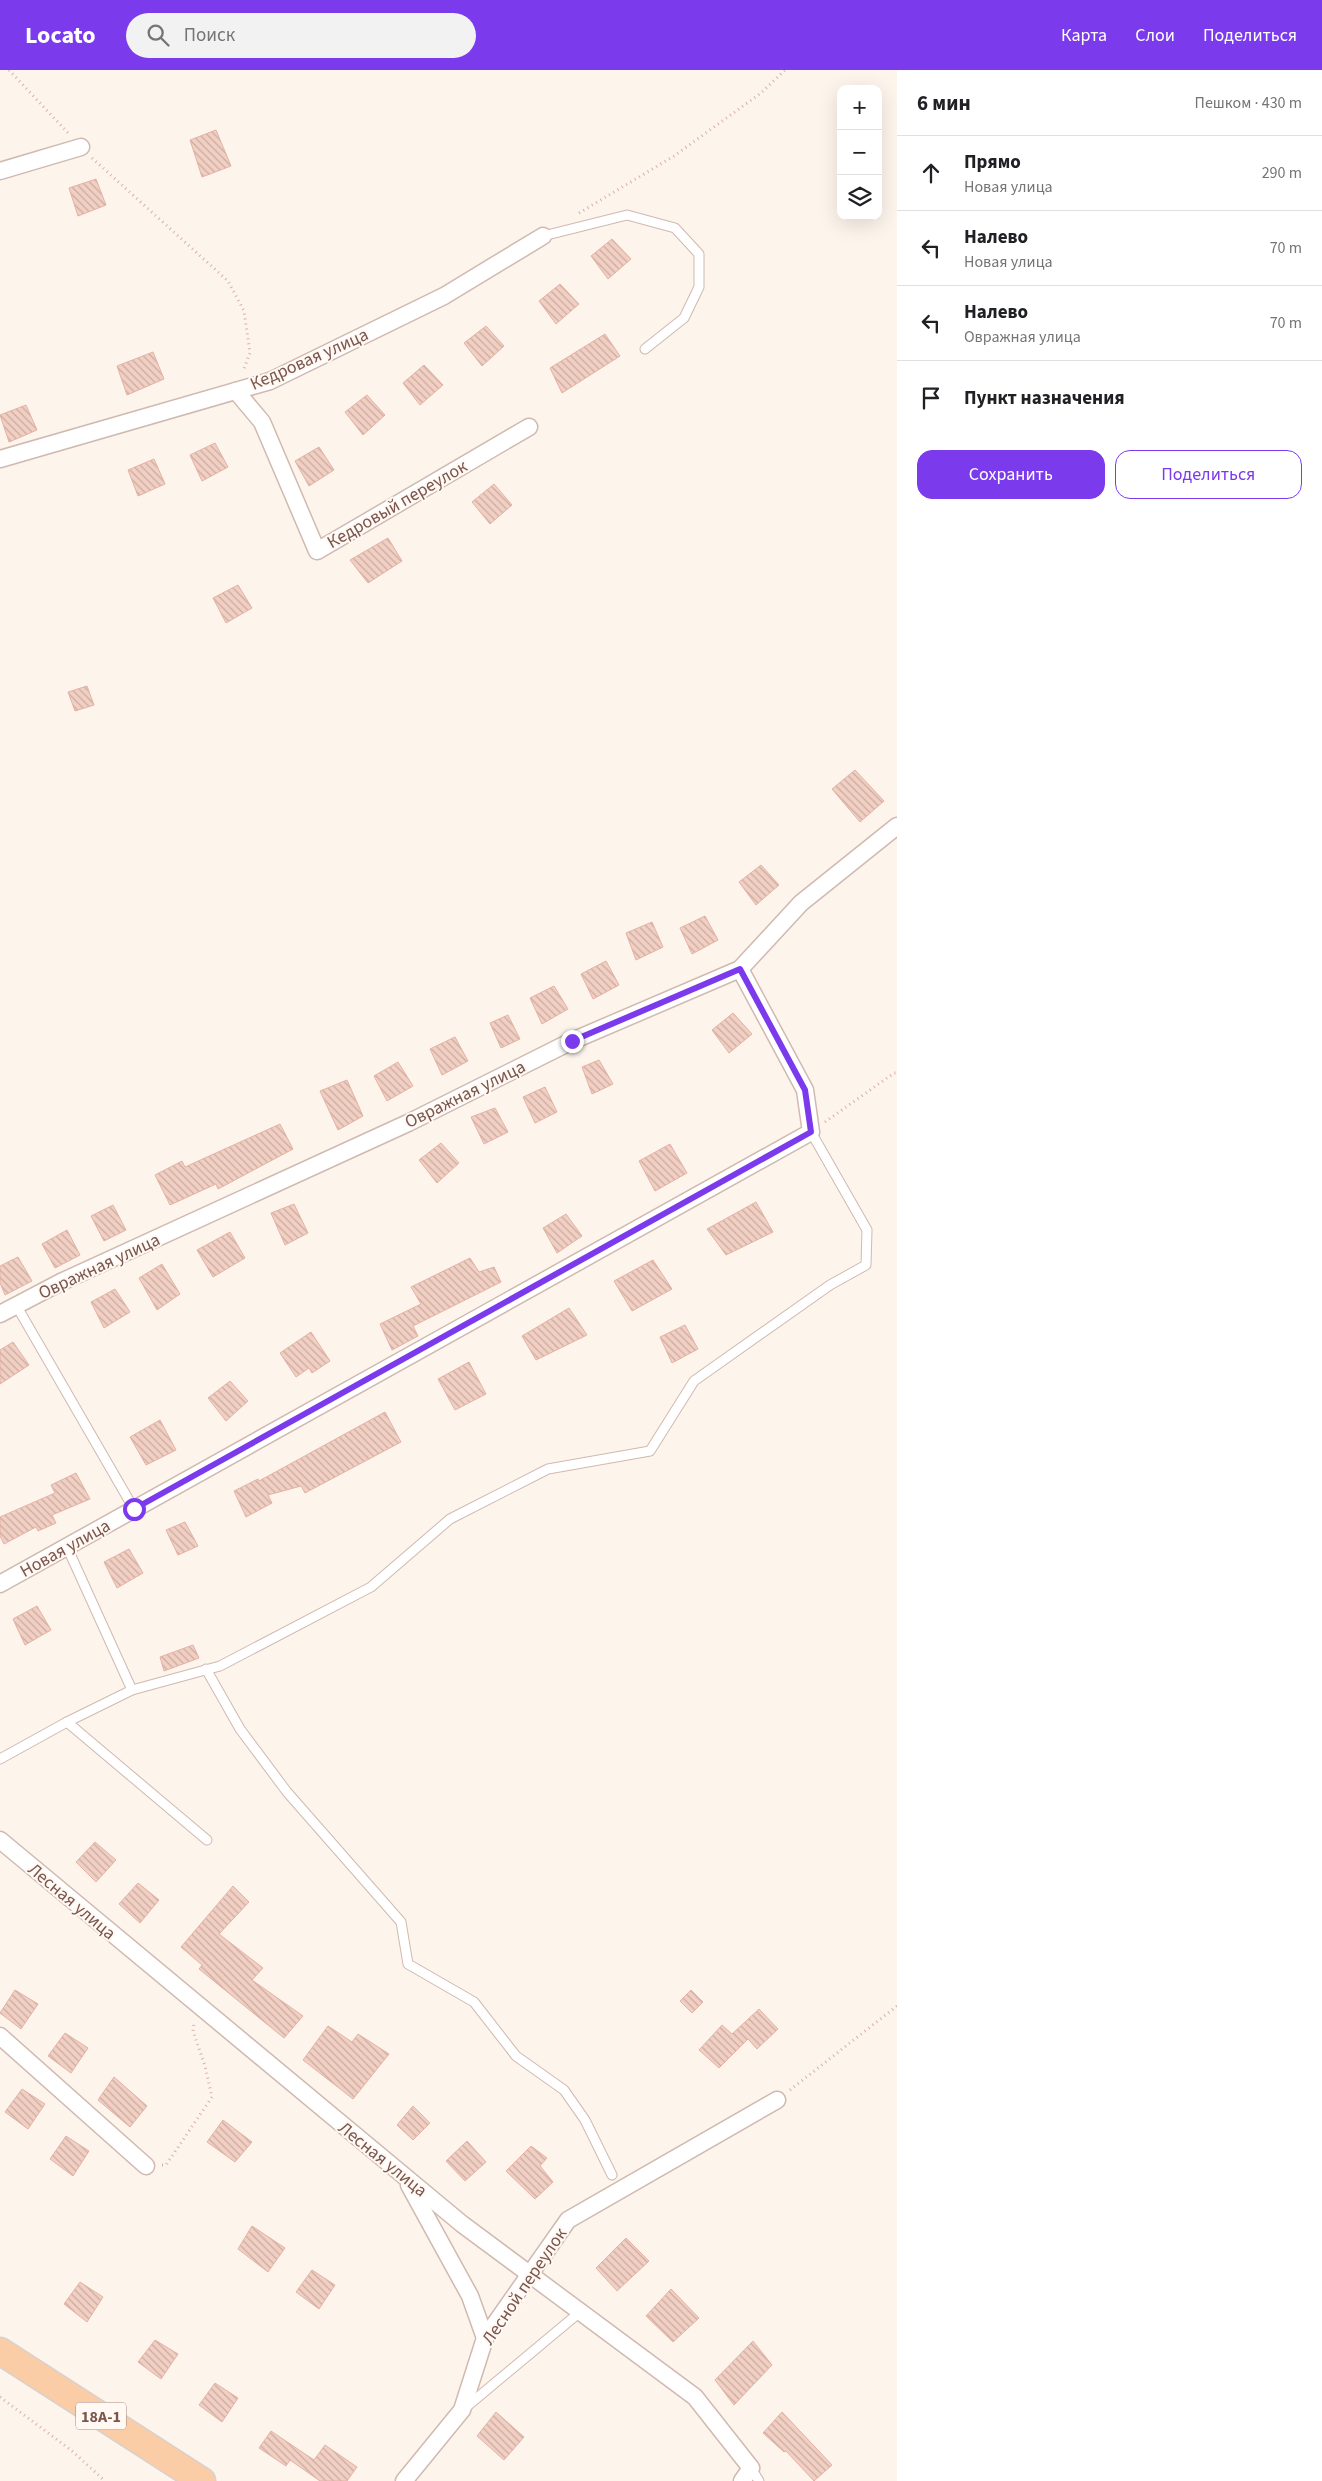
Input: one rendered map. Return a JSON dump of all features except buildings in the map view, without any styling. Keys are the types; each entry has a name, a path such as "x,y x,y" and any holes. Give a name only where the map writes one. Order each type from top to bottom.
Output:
{"main road":[{"name":"18А-1","path":"0,2351 202,2481"}],"street":[{"path":"0,170 81,147"},
{"name":"Кедровая улица","path":"0,459 270,381 444,296 543,236"},
{"name":"Кедровый переулок","path":"236,391 262,422 316,551 530,427"},
{"name":"Овражная улица","path":"0,1314 61,1282 408,1123 572,1041 740,969 801,903 897,826"},
{"path":"740,969 805,1090 811,1132"},
{"name":"Новая улица","path":"0,1584 811,1132"},
{"name":"Лесная улица","path":"0,1840 198,2007 462,2224 695,2396 751,2477"},
{"path":"0,2036 146,2166"},
{"name":"Лесной переулок","path":"404,2481 462,2410 485,2338 568,2220 777,2100"},
{"path":"405,2177 470,2296 485,2338"}],"lane":[{"path":"543,236 627,214 675,228 699,254 699,287 684,318 645,349"},
{"path":"0,1759 67,1722 132,1690 206,1668 220,1666 371,1587 450,1519 548,1469 650,1450 694,1381 830,1285 866,1265 867,1230 811,1132"},
{"path":"16,1305 134,1509"},
{"path":"67,1547 132,1690"},
{"path":"206,1668 240,1729 288,1792 401,1922 408,1964 474,2002 516,2056 564,2090 585,2120 612,2175"},
{"path":"67,1722 207,1840"},
{"path":"462,2410 580,2312"}],"path":[{"path":"10,70 81,147 228,281 244,312 250,353 236,391"},
{"path":"574,216 674,156 761,93 785,70"},
{"path":"811,1132 894,1072 897,1073"},
{"path":"777,2100 897,2006"},
{"path":"146,2166 166,2165 212,2097 205,2066 193,2031 198,2007"},
{"path":"0,2397 71,2450 105,2481"}],"route":[{"path":"134,1509 811,1132 805,1090 740,969 572,1041"}]}
